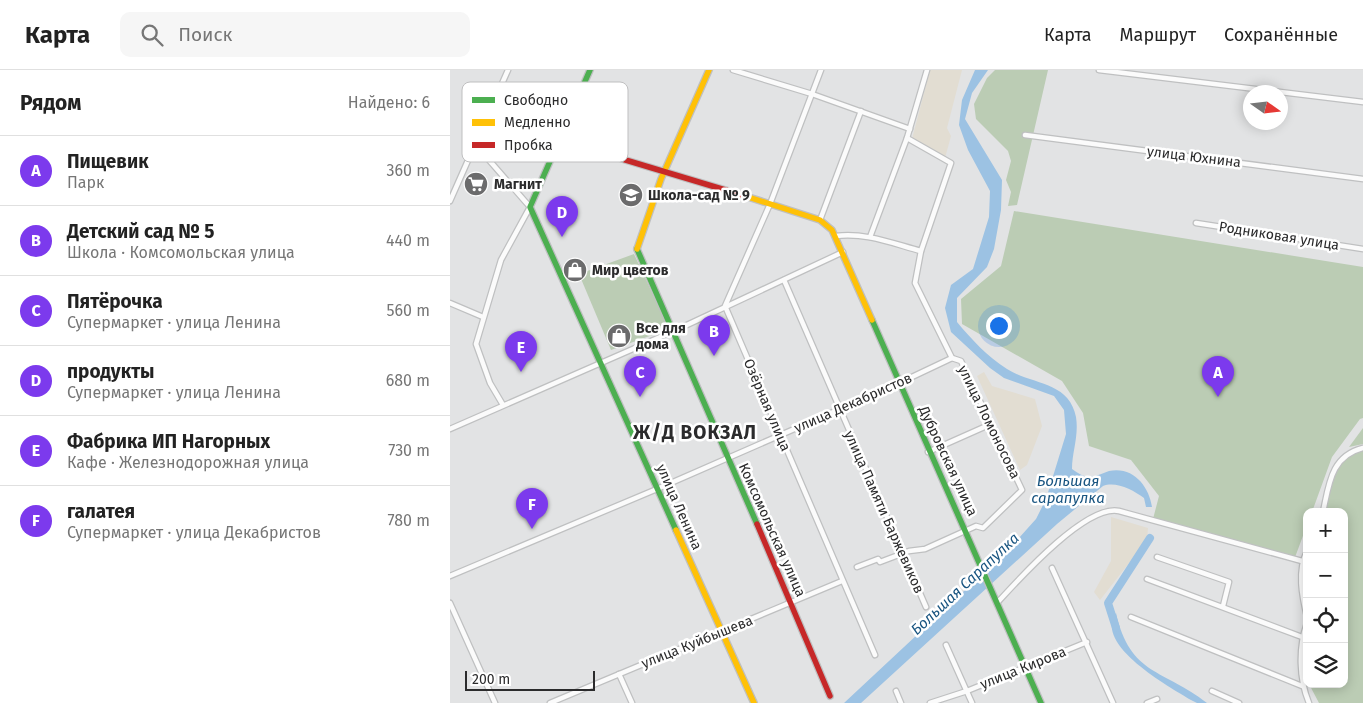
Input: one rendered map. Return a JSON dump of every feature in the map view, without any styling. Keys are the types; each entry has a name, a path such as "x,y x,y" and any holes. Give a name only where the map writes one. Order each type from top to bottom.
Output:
{"street":[{"path":"503,82 508,70"},
{"path":"585,82 590,70"},
{"name":"Комсомольская улица","path":"709,70 665,171 636,248 674,331 830,696"},
{"path":"733,70 812,94 910,129"},
{"path":"726,306 770,204 821,70"},
{"path":"870,237 907,138 927,70"},
{"path":"1099,70 1363,102"},
{"path":"628,160 820,220 861,111"},
{"name":"улица Юхнина","path":"1025,135 1363,179"},
{"name":"улица Ломоносова","path":"907,138 951,163 921,251 915,283 952,358 961,361 1022,490 1004,510 982,528 976,526 966,530"},
{"path":"450,201 467,162"},
{"name":"улица Ленина","path":"491,162 530,207 754,703"},
{"path":"502,405 490,383 476,344 501,260 530,207 549,162"},
{"name":"Дубровская улица","path":"820,220 836,236 928,452 966,530 1041,703"},
{"name":"Родниковая улица","path":"1196,222 1363,249"},
{"path":"836,236 848,234 870,237 921,251"},
{"path":"450,429 674,331 843,252"},
{"name":"улица Памяти Баржевиков","path":"784,280 926,607"},
{"path":"450,303 483,317"},
{"name":"Озёрная улица","path":"726,306 875,655"},
{"name":"улица Декабристов","path":"450,576 657,489 952,358"},
{"path":"928,452 991,424"},
{"path":"1324,508 1331,474 1337,464 1352,450 1363,448"},
{"path":"996,601 1021,576 1074,530 1095,515 1108,510 1120,510 1302,561"},
{"path":"857,567 878,559 880,562 902,553 925,549 966,530"},
{"path":"1303,600 1302,561 1306,553"},
{"path":"1157,556 1229,582 1222,606"},
{"path":"1052,568 1113,703"},
{"path":"1147,579 1302,637 1302,686 1309,703"},
{"name":"улица Куйбышева","path":"550,703 842,581"},
{"path":"450,603 495,703"},
{"path":"1130,617 1302,686"},
{"name":"улица Кирова","path":"930,703 967,691 1087,642"},
{"path":"946,645 972,703"},
{"path":"619,674 632,703"},
{"path":"896,691 902,703"},
{"path":"1212,691 1239,703"},
{"path":"1147,703 1157,699"}],"shaded area":[{"path":"930,70 962,70 947,128 951,136 945,158 912,139"},
{"path":"984,372 992,386 1035,399 1042,426 1027,465 1020,470 977,376"},
{"path":"1111,517 1148,528 1147,540 1100,600 1094,592 1111,561"}],"green space":[{"path":"995,70 1048,70 1017,205 1008,206 1011,192 1006,180 1011,161 1008,151 976,119 974,104 987,78"},
{"path":"1014,211 1363,267 1363,418 1360,419 1332,457 1313,508 1303,508 1303,536 1294,560 1153,519 1159,496 1131,460 1089,446 1083,413 1062,381 962,324 961,299 1001,266"},
{"path":"634,254 669,329 611,350 579,274"},
{"path":"1363,428 1363,444 1349,447"},
{"path":"1363,449 1363,703 1319,703 1311,688 1348,688 1348,508 1324,508 1333,473 1344,458"}],"water":[{"name":"Большая сарапулка","path":"975,70 988,70 972,93 965,119 1002,180 1001,210 994,249 987,267 957,298 957,322 980,347 1007,369 1058,390 1066,397 1072,405 1077,424 1072,469 1087,477 1118,470 1132,475 1143,485 1152,507 1146,507 1144,498 1130,489 1119,485 1103,486 1057,524 861,703 844,703 1009,549 1036,519 1046,499 1066,434 1064,410 1054,396 1004,378 990,368 951,332 945,308 951,285 973,269 989,217 990,191 968,150 959,125 962,100"},
{"path":"1116,613 1122,634 1130,649 1140,660 1151,669 1207,703 1197,703 1191,700 1137,664 1124,651 1115,638 1112,625"}],"waterway":[{"name":"Большая Сарапулка","path":"1116,628 1108,603 1150,538"}],"traffic: fast":[{"path":"585,82 590,70"},
{"path":"550,162 530,207 676,530"},
{"path":"637,249 757,524"},
{"path":"872,320 1041,703"}],"traffic: slow":[{"path":"637,249 661,179 709,70"},
{"path":"742,195 820,220 832,230 872,320"},
{"path":"676,530 754,703"}],"traffic: jam":[{"path":"628,161 742,195"},
{"path":"757,524 830,696"}],"place":[{"name":"Магнит","path":"476,184"},
{"name":"Школа-сад № 9","path":"631,195"},
{"name":"продукты","path":"562,237"},
{"name":"Мир цветов","path":"575,270"},
{"name":"Все для дома","path":"619,336"},
{"name":"Детский сад № 5","path":"714,356"},
{"name":"Фабрика ИП Нагорных","path":"521,372"},
{"name":"Пятёрочка","path":"640,397"},
{"name":"Пищевик","path":"1218,397"},
{"name":"галатея","path":"532,529"}],"district":[{"name":"Ж/Д ВОКЗАЛ","path":"695,432"}]}
